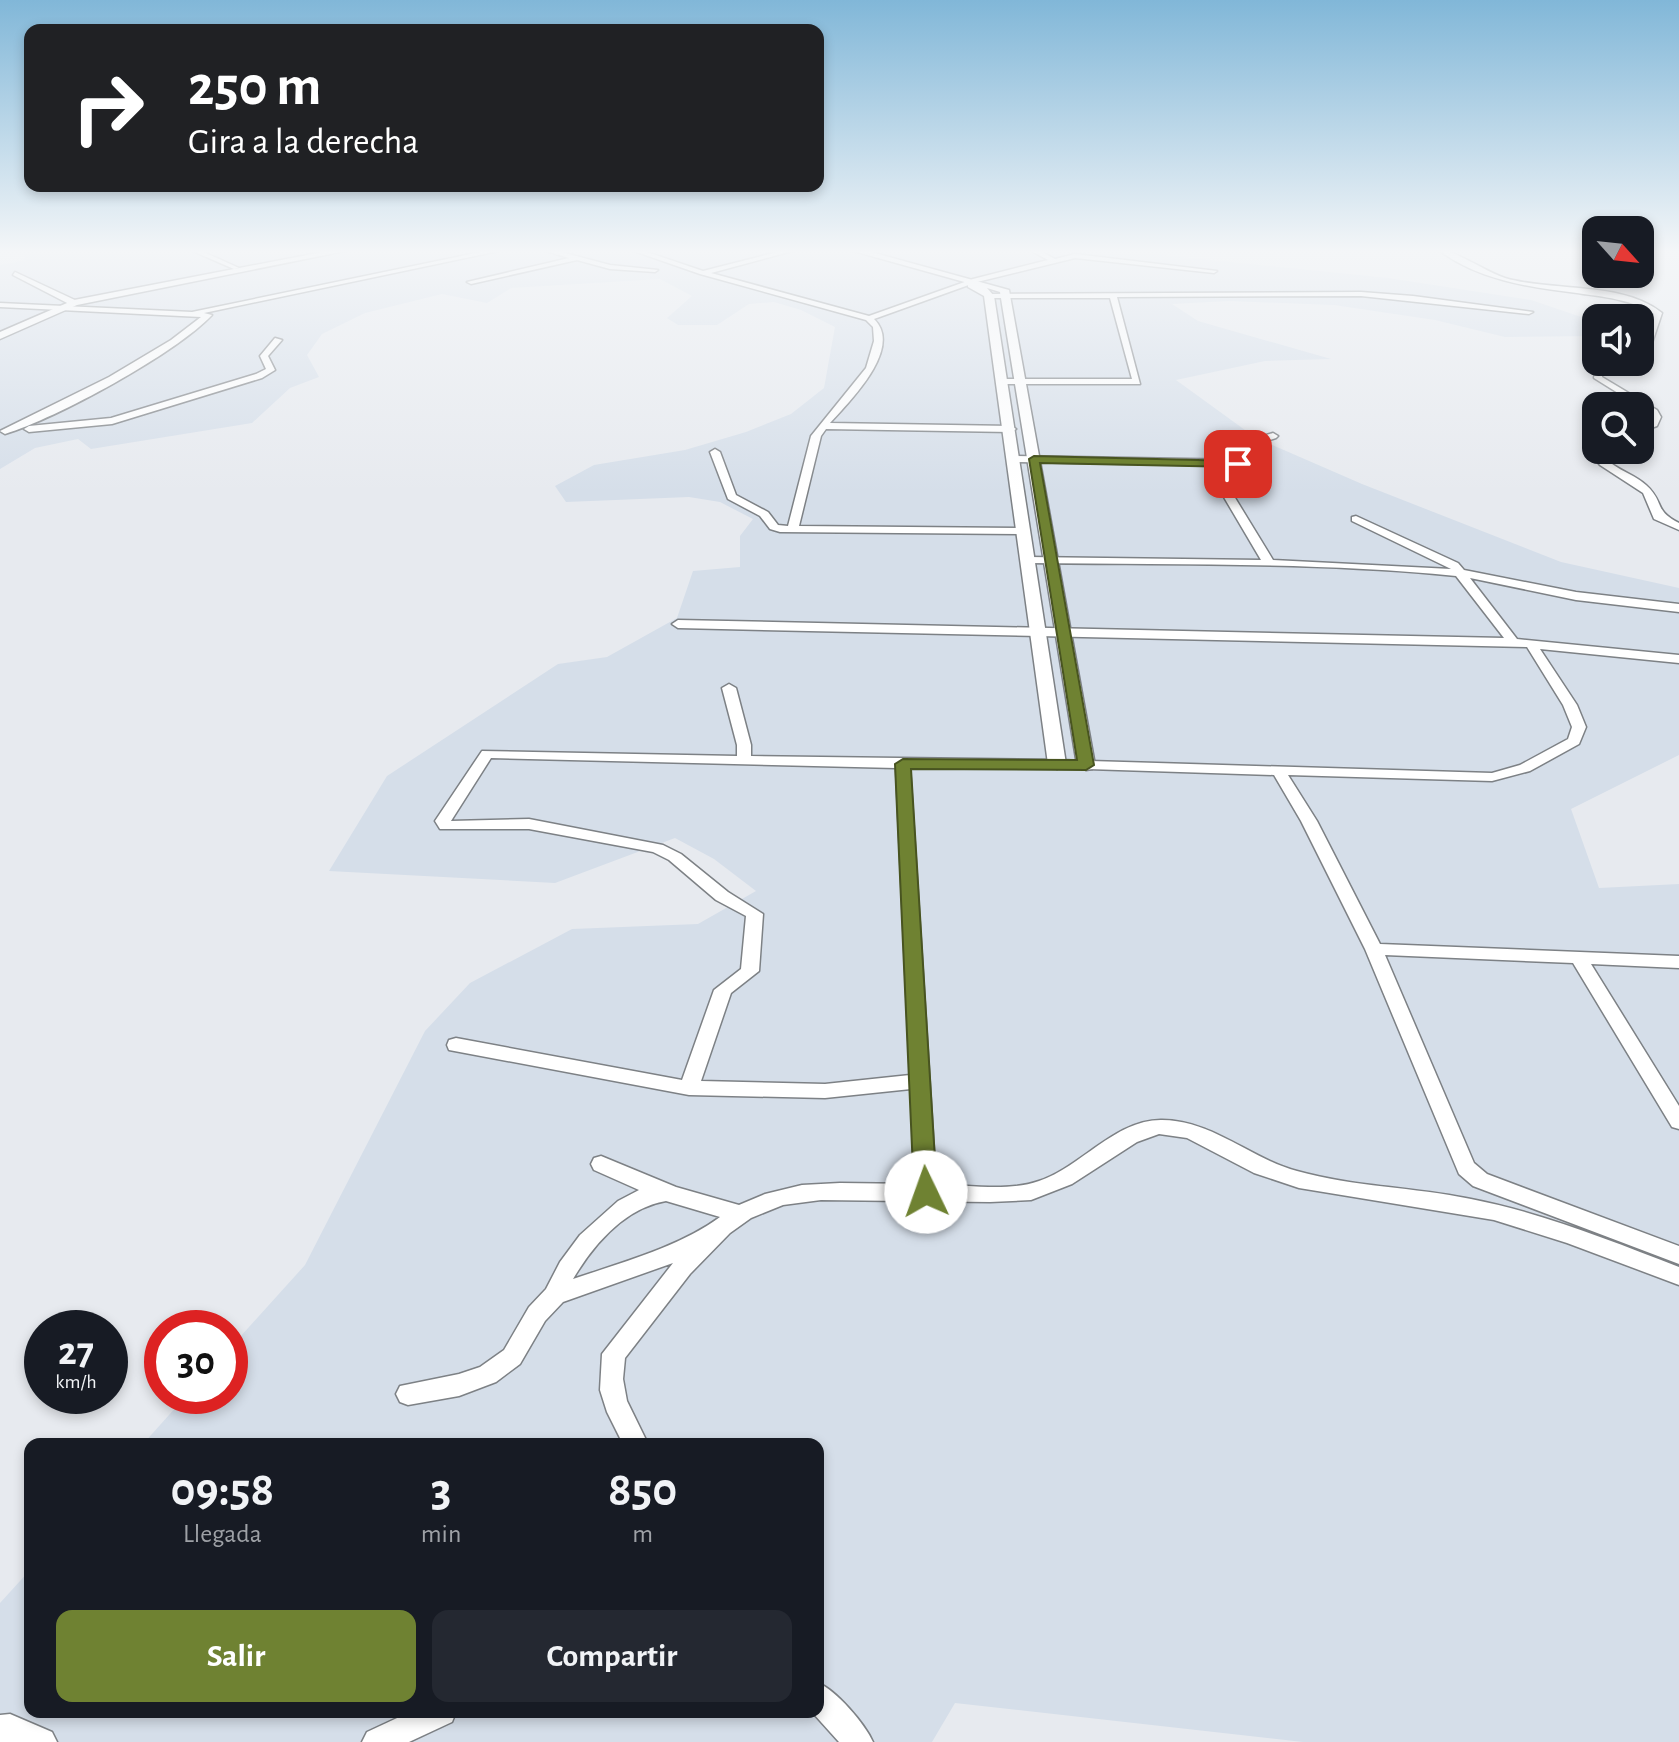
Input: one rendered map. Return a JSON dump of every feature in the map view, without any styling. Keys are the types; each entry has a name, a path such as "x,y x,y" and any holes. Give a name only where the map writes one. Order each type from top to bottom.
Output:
{"street":[{"path":"3,431 29,424 127,370 188,330"},
{"path":"793,529 816,436 863,382 878,350 877,330"},
{"path":"994,330 1011,429 1057,764"},
{"path":"1011,330 1086,765"},
{"path":"1001,381 1137,382 1123,330"},
{"path":"3,431 63,423 112,421 259,376 271,370 264,356 278,340"},
{"path":"1598,376 1621,392"},
{"path":"823,426 1011,429"},
{"path":"1014,459 1251,462 1252,442 1273,436"},
{"path":"715,452 732,497 764,514 774,527 1023,531"},
{"path":"1209,463 1269,563"},
{"path":"1608,464 1653,496 1658,517 1679,527"},
{"path":"1356,519 1443,558 1461,573 1513,642"},
{"path":"1028,560 1269,563 1461,573 1576,596 1679,608"},
{"path":"678,624 1513,642 1679,660"},
{"path":"689,1088 723,990 750,971 755,914 722,896 675,857 657,848 529,824 445,826 443,821 482,758 492,753 903,764 1057,764 1492,777 1525,768 1574,741 1579,727 1570,705 1531,644"},
{"path":"729,688 744,745 744,760"},
{"path":"903,764 926,1192"},
{"path":"1278,770 1309,821 1374,949 1466,1168 1480,1180 1679,1255"},
{"path":"1374,949 1679,962"},
{"path":"1578,957 1679,1122"},
{"path":"456,1045 689,1088 825,1091 919,1081"},
{"path":"555,1295 666,1256 718,1229 739,1213 786,1197 834,1192 1030,1192 1068,1179 1122,1142 1156,1127 1186,1129 1274,1172 1326,1186 1468,1206 1524,1220 1679,1276"},
{"path":"601,1164 638,1183 694,1203 739,1213"},
{"path":"408,1394 459,1385 488,1375 512,1357 537,1314 555,1295 568,1268 606,1224 637,1200 668,1192"},
{"path":"633,1438 612,1399 609,1375 614,1354 718,1229"},
{"path":"824,1704 858,1742"},
{"path":"377,1742 429,1718"},
{"path":"0,1729 10,1728 42,1742"}],"shaded area":[{"path":"0,330 330,330 322,334 307,355 319,377 290,388 252,423 91,449 78,439 35,448 0,469"},
{"path":"834,330 1231,330 1331,359 1265,361 1176,380 1256,438 1362,484 1561,562 1679,588 1679,755 1571,809 1599,888 1679,884 1679,1742 1303,1742 955,1703 932,1742 0,1742 0,1603 24,1577 24,1718 824,1718 824,1438 148,1438 170,1414 248,1414 248,1328 305,1265 425,1031 470,983 572,929 698,924 756,891 714,859 675,838 555,883 329,871 387,776 558,664 607,657 677,618 693,571 740,567 740,536 753,519 720,502 689,497 566,502 555,486 594,465 685,450 746,432 791,414 824,388"},
{"path":"1477,330 1582,330 1582,336 1505,337"}],"route":[{"path":"926,1192 903,764 1086,765 1034,459 1238,464"}]}
